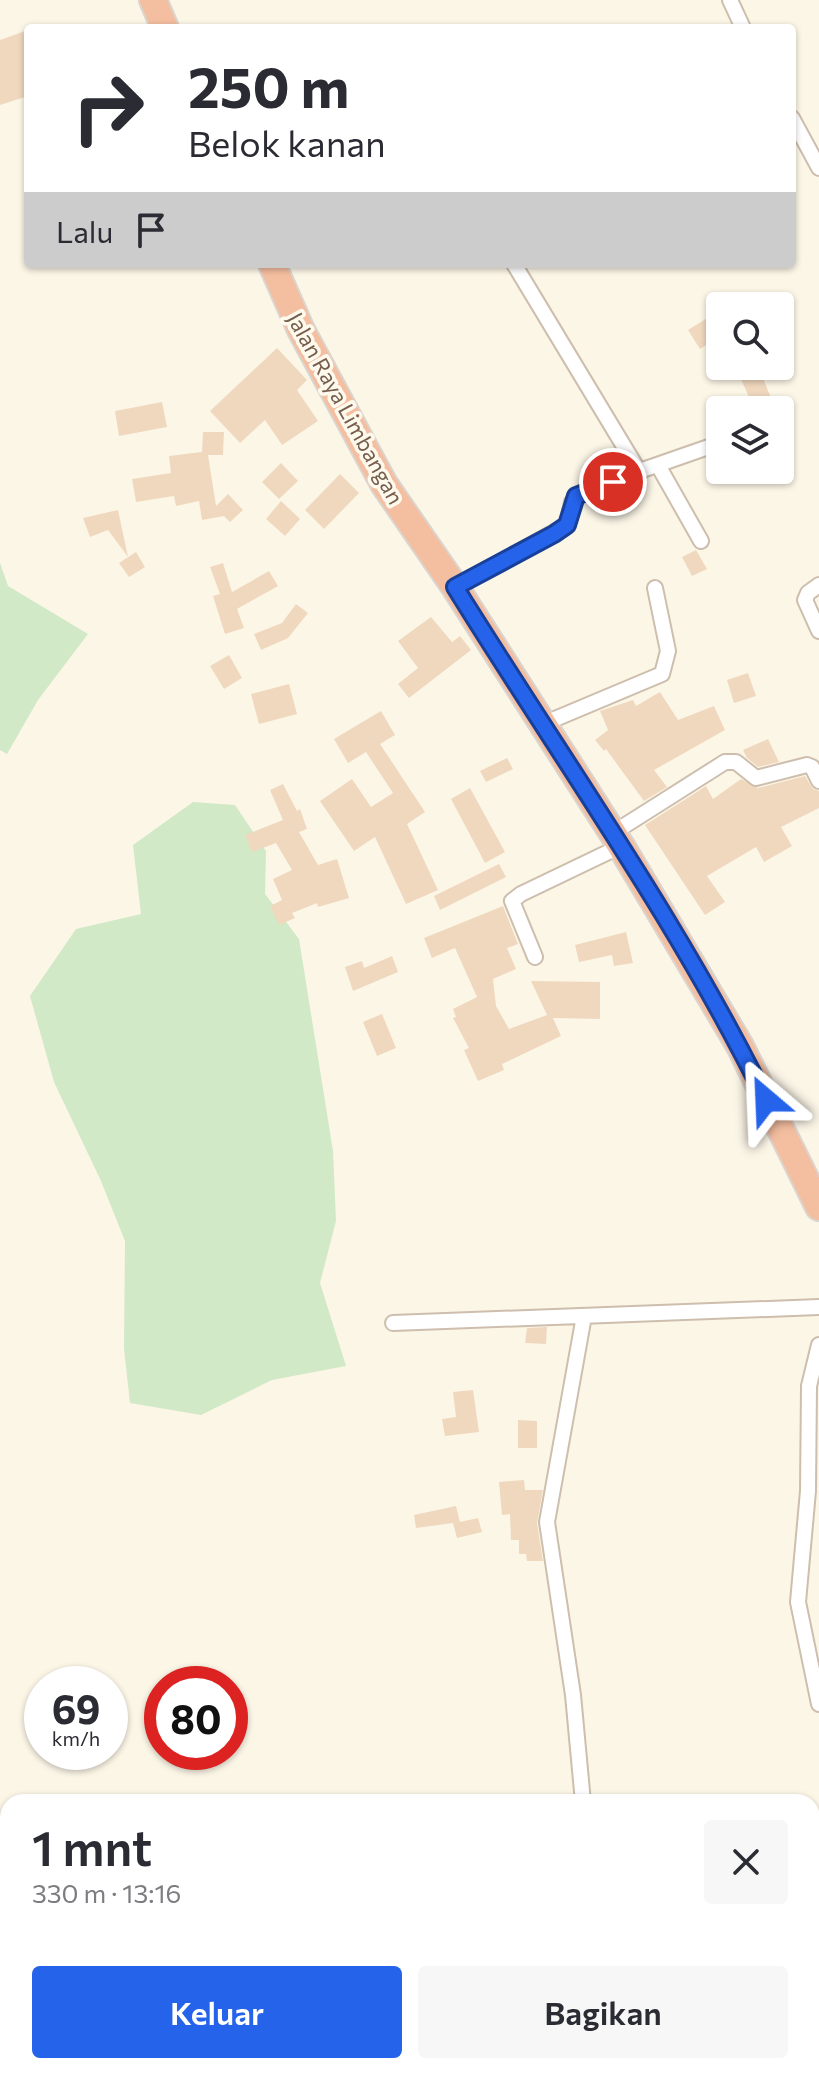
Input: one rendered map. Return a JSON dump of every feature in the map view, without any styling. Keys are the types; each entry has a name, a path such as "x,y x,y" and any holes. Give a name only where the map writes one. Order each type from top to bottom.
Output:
{"highway":[{"path":"153,0 163,24"},
{"name":"Jalan Raya Limbangan","path":"274,268 301,330 384,484 455,587 617,840 740,1046 819,1207"}],"street":[{"path":"730,0 741,24"},
{"path":"796,125 819,168"},
{"path":"516,268 640,473"},
{"path":"455,587 567,525 572,502 585,490 706,449"},
{"path":"659,467 701,541"},
{"path":"819,585 808,593 805,600 819,631"},
{"path":"543,724 662,674 668,651 655,588"},
{"path":"535,957 512,901 617,840 725,762 736,762 754,778 807,765 812,767 819,781"},
{"path":"393,1323 819,1307"},
{"path":"582,1794 573,1695 547,1522 584,1316"},
{"path":"819,1345 809,1386 808,1491 798,1602 819,1704"}],"green space":[{"path":"0,563 8,586 88,634 38,700 7,754 0,750"},
{"path":"193,802 235,805 266,851 265,894 299,939 333,1151 336,1221 320,1283 346,1366 272,1380 201,1415 130,1403 124,1349 125,1241 101,1181 54,1082 30,996 76,929 141,914 133,845"}],"building":[{"path":"24,31 24,97 0,105 0,40"},
{"path":"706,319 706,345 700,349 688,330"},
{"path":"277,348 307,380 297,390 318,421 282,445 265,420 240,443 210,411"},
{"path":"741,380 764,380 770,396 748,396"},
{"path":"162,402 167,427 119,436 115,411"},
{"path":"203,432 224,432 223,455 208,455 216,506 228,494 243,510 230,522 224,516 202,520 199,501 176,506 174,496 136,502 132,479 171,473 169,456 202,452"},
{"path":"281,463 298,481 279,499 262,482"},
{"path":"340,474 359,493 324,529 305,510"},
{"path":"281,501 300,519 285,536 266,519"},
{"path":"118,510 128,557 108,530 90,537 83,518"},
{"path":"696,550 707,569 692,576 682,557"},
{"path":"136,552 145,567 129,577 119,563"},
{"path":"223,563 232,592 269,571 278,586 237,609 244,628 225,634 213,596 220,594 210,567"},
{"path":"296,604 308,613 288,638 261,650 254,634 282,623"},
{"path":"431,617 452,642 460,636 471,650 409,698 398,684 418,668 398,641"},
{"path":"229,655 242,678 224,689 210,666"},
{"path":"748,673 756,696 734,703 727,680"},
{"path":"289,684 297,714 259,724 251,694"},
{"path":"660,692 678,720 714,706 725,730 654,770 667,787 644,801 606,749 604,751 595,740 608,730 600,711 633,700 636,706"},
{"path":"381,711 395,735 380,744 425,812 407,824 438,890 406,904 375,837 354,851 320,801 352,779 371,807 393,793 366,752 348,763 334,739"},
{"path":"768,739 779,762 758,767 743,750"},
{"path":"507,758 513,769 486,782 480,771"},
{"path":"805,776 813,789 819,791 819,808 781,827 792,846 764,862 756,847 707,876 725,902 705,915 645,825 706,786 713,799 741,779 758,788"},
{"path":"283,784 297,811 300,809 307,829 299,832 318,865 337,859 349,898 318,907 317,903 292,913 295,918 279,925 270,906 282,900 273,879 292,870 276,843 252,852 245,835 283,820 270,790"},
{"path":"470,788 505,852 485,863 451,799"},
{"path":"499,864 506,877 440,910 434,896"},
{"path":"503,906 518,944 507,948 516,969 493,979 496,1006 509,1029 547,1015 531,981 600,982 600,1019 553,1018 561,1036 502,1064 504,1070 478,1081 464,1050 469,1048 453,1018 456,1017 453,1009 477,997 455,948 432,958 424,938"},
{"path":"626,932 633,963 614,966 612,955 579,962 575,945"},
{"path":"392,956 398,972 353,991 345,967 362,961 364,968"},
{"path":"382,1014 396,1048 377,1056 363,1022"},
{"path":"547,1327 546,1344 525,1343 527,1328"},
{"path":"473,1390 479,1432 445,1436 442,1419 456,1417 453,1392"},
{"path":"518,1420 537,1421 537,1448 518,1448"},
{"path":"524,1480 525,1490 543,1490 537,1523 543,1561 527,1561 526,1554 519,1554 519,1540 511,1540 510,1514 502,1515 499,1482"},
{"path":"456,1506 460,1522 478,1518 482,1532 457,1538 453,1523 416,1528 414,1515"}],"route":[{"path":"613,482 585,490 576,496 567,525 554,534 455,587 621,846 740,1046 766,1100"}]}
